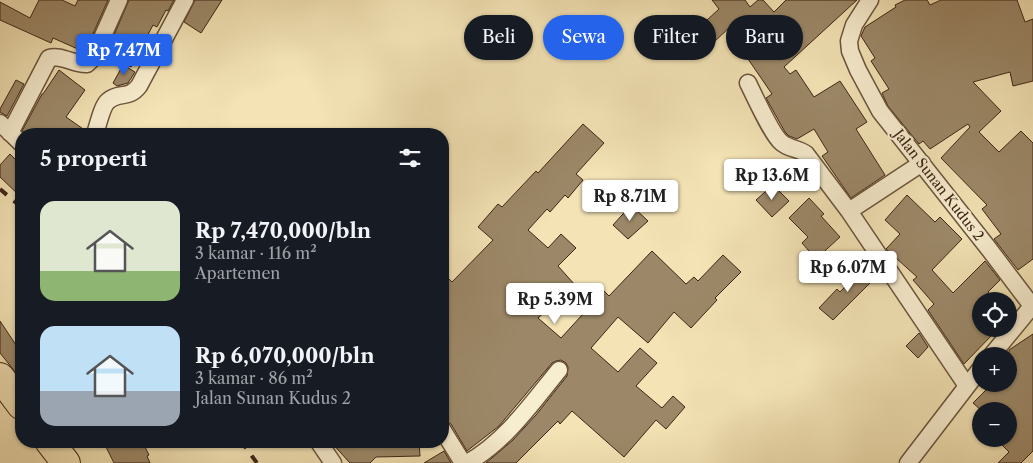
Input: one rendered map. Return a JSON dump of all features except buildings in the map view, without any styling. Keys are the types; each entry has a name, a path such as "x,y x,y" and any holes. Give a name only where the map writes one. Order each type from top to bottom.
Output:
{"highway":[{"path":"0,377 15,397"},
{"path":"54,448 66,463"}],"street":[{"path":"10,133 49,58 54,56 78,65 87,64 93,58 119,0"},
{"path":"97,128 106,102 113,97 131,94 139,86 185,0"},
{"name":"Jalan Sunan Kudus 2","path":"870,0 851,33 849,42 850,51 858,70 880,111 1032,306 998,347"},
{"path":"748,83 777,138 787,146 802,150 806,154 849,211 967,386"},
{"path":"849,211 922,163"},
{"path":"467,463 488,449 508,429 559,370"},
{"path":"908,463 972,380"},
{"path":"449,441 462,463"},
{"path":"323,448 333,463"}],"railway":[{"path":"0,189 15,202"},
{"path":"246,448 257,463"}]}
